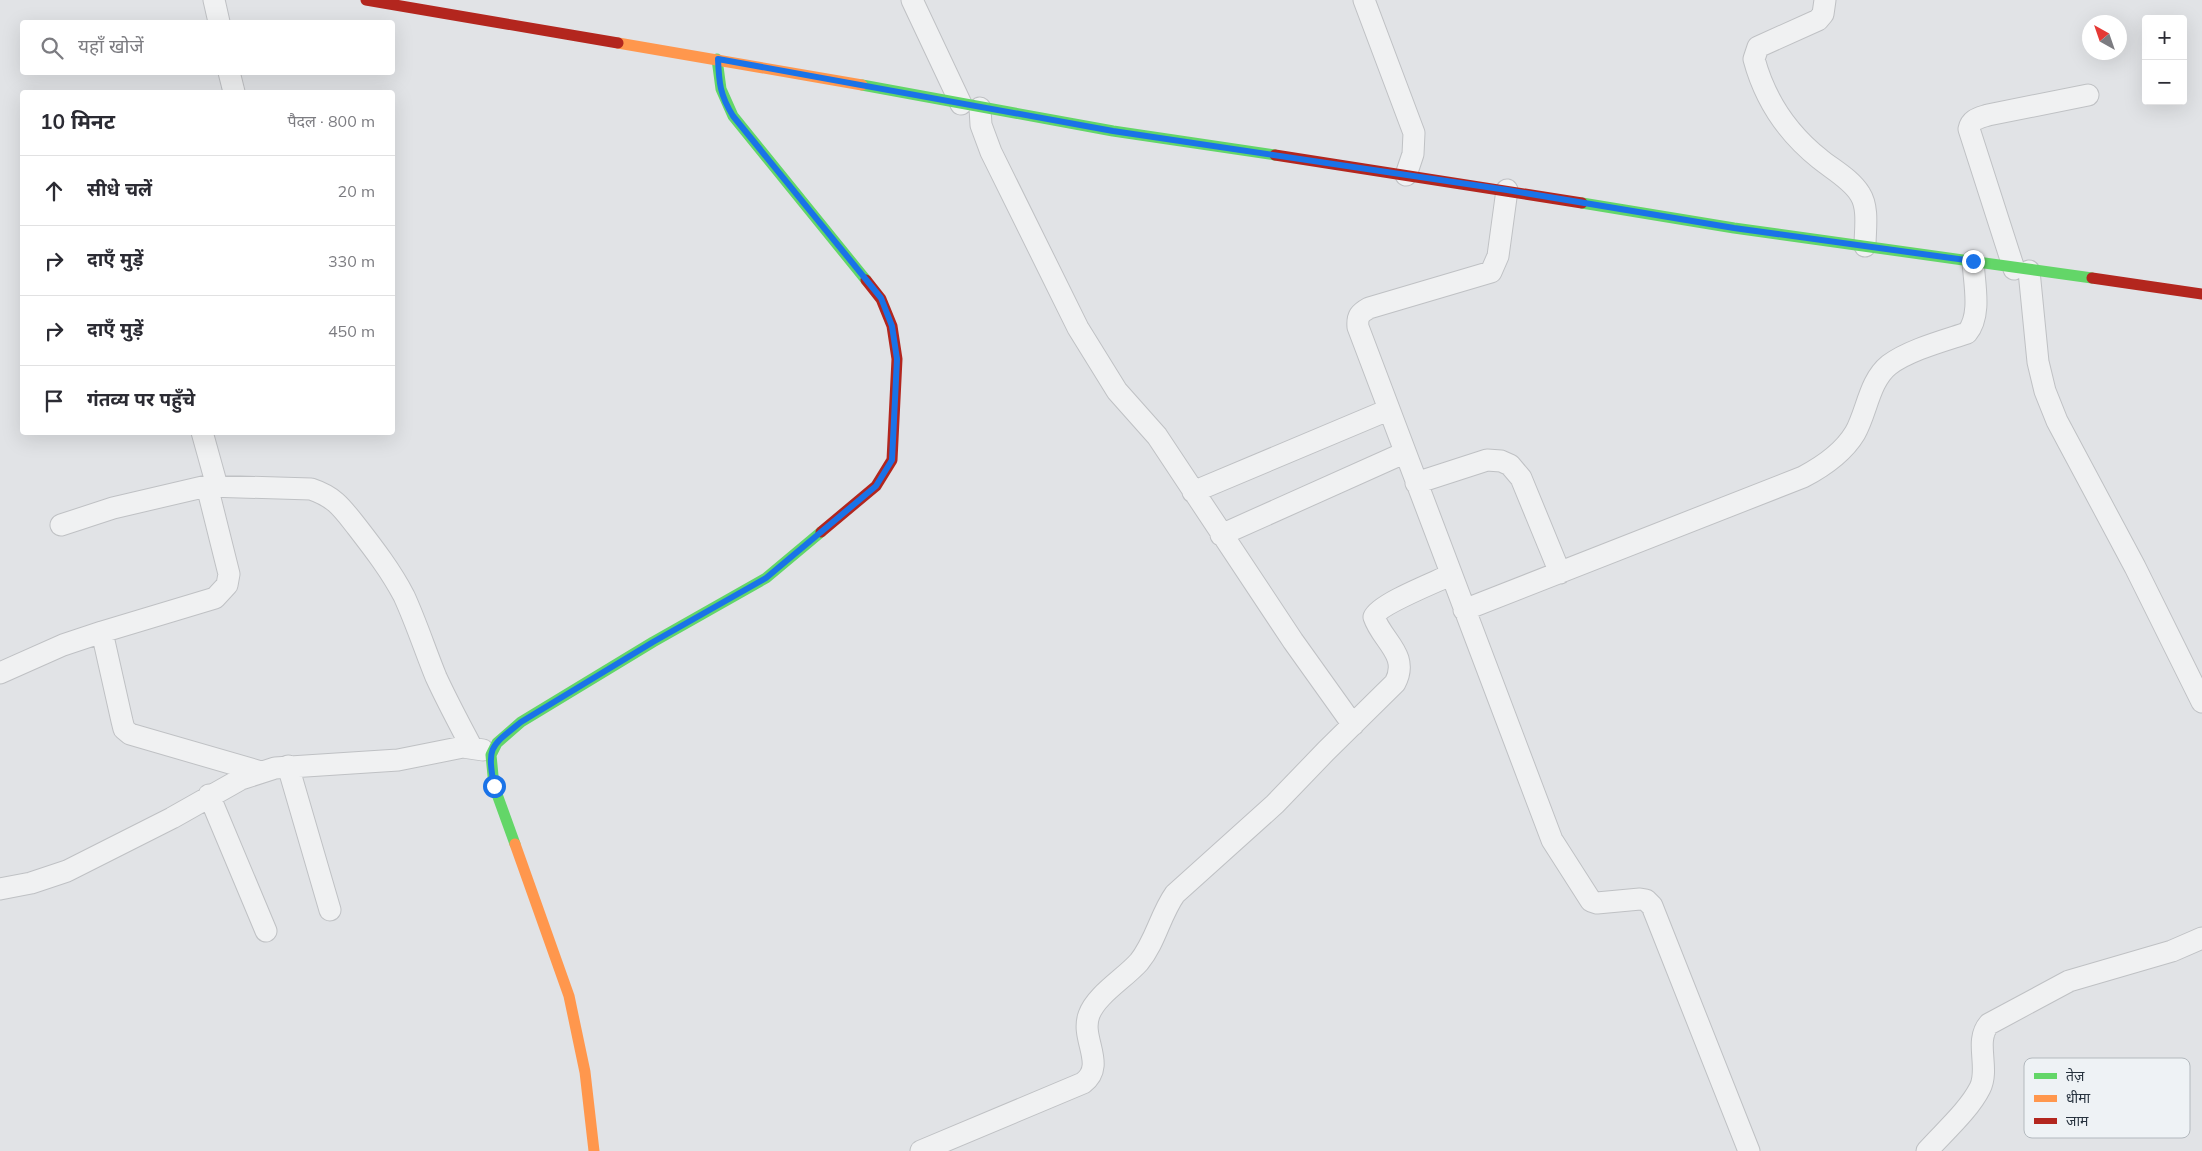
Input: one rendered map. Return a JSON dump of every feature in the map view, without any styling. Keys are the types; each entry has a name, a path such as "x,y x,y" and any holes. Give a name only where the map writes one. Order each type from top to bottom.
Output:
{"main road":[{"path":"366,0 718,59 1113,131 1507,190 1734,228 1973,261 2021,270 2202,294"},
{"path":"594,1151 585,1072 570,996 494,786 491,765 482,749 502,737 521,722 653,642 766,578 876,486 892,460 897,359 892,326 881,298 733,116 723,100 719,86 718,59"}],"street":[{"path":"214,0 219,20"},
{"path":"912,0 981,125 988,145 1078,328 1123,401 1157,436 1221,535 1353,725"},
{"path":"1364,0 1414,133 1413,154 1406,175"},
{"path":"1825,0 1823,14 1818,20 1758,46 1754,59 1770,104 1779,118 1805,147 1845,179 1860,194 1864,204 1865,246"},
{"path":"230,75 234,90"},
{"path":"2088,95 1988,115 1975,119 1970,124 1969,129 2021,270 2045,391 2057,420 2135,567 2202,702"},
{"path":"1507,190 1498,256 1491,272 1369,308 1360,313 1357,319 1360,337 1552,840 1591,901 1597,903 1640,899 1646,900 1652,906 1749,1151"},
{"path":"1464,610 1803,477 1833,459 1855,433 1874,385 1889,365 1905,356 1967,333 1973,326 1975,309 1973,261"},
{"path":"1193,492 1388,410"},
{"path":"0,673 63,646 102,632 215,598 227,585 229,574 203,435"},
{"path":"1221,535 1404,453"},
{"path":"1416,483 1487,460 1501,461 1510,465 1521,478 1560,573"},
{"path":"61,525 113,508 212,486 311,490 325,494 334,499 377,552 396,581 411,612 437,679 482,749"},
{"path":"932,1149 1089,1079 1094,1073 1094,1063 1087,1031 1089,1012 1147,952 1167,906 1175,894 1275,804 1395,684 1400,675 1400,665 1396,654 1376,623 1374,617 1376,612 1450,575"},
{"path":"102,632 124,729 130,734 261,772"},
{"path":"0,889 31,883 67,871 172,818 209,795 241,779 261,772 288,766 398,760 448,749 482,749"},
{"path":"288,766 330,910"},
{"path":"209,795 266,931"},
{"path":"1928,1151 1980,1088 1984,1077 1982,1037 1984,1030 1989,1024 2069,981 2172,951 2202,938"}],"traffic: fast":[{"path":"717,59 721,89 733,116 866,280"},
{"path":"862,85 1113,131 1275,155"},
{"path":"1582,203 1734,228 2092,278"},
{"path":"515,844 494,786 491,755 497,743 521,722 653,642 766,578 821,532"}],"traffic: slow":[{"path":"618,43 862,85"},
{"path":"515,844 569,996 585,1072 594,1151"}],"traffic: jam":[{"path":"366,0 618,43"},
{"path":"1275,155 1582,203"},
{"path":"2092,278 2202,294"},
{"path":"821,532 876,486 892,460 897,359 892,326 881,299 866,280"}],"route":[{"path":"494,786 491,750 502,737 521,722 653,642 766,578 876,486 892,460 897,359 892,326 881,298 733,116 723,100 719,86 718,59 1113,131 1507,190 1734,228 1973,261"}]}
